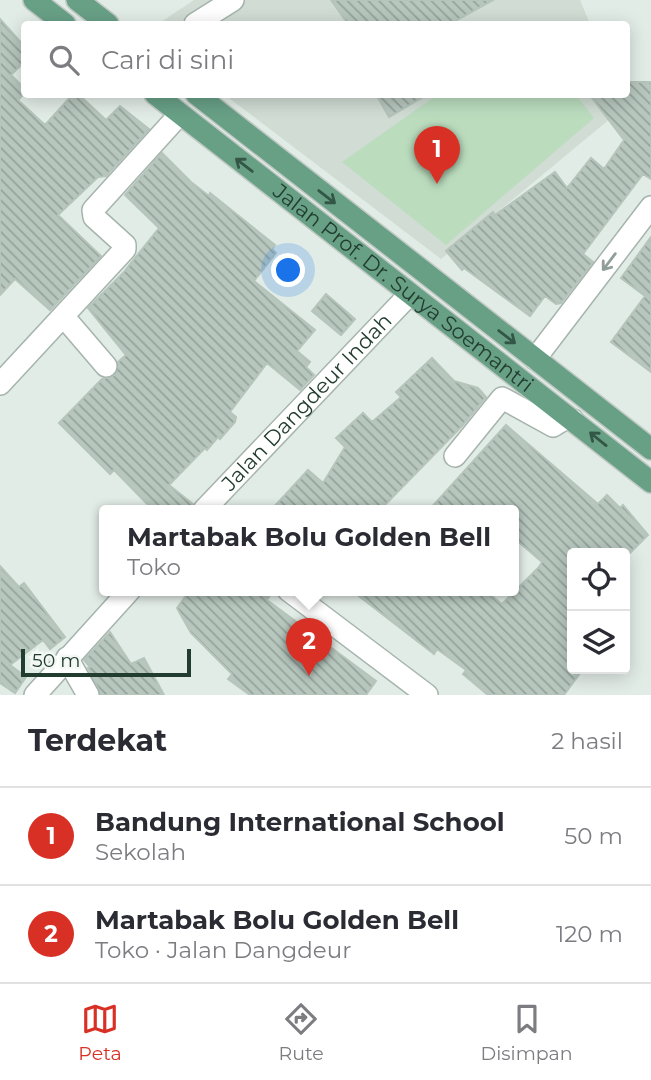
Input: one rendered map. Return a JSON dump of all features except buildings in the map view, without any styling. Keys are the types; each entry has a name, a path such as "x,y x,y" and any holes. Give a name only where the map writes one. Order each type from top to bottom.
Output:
{"main road":[{"path":"34,0 61,21"},
{"path":"77,0 103,21"},
{"name":"Jalan Prof. Dr. Surya Soemantri","path":"160,98 651,482"},
{"name":"Jalan Prof. Dr. Surya Soemantri","path":"201,98 651,449"}],"street":[{"path":"200,21 233,0"},
{"path":"0,384 125,249 125,245 94,217 93,210 180,114"},
{"path":"535,359 651,208"},
{"name":"Jalan Dangdeur Indah","path":"209,505 409,295"},
{"path":"64,317 106,366"},
{"path":"455,456 502,398 553,426 566,418 573,420"},
{"path":"35,695 125,596"},
{"path":"295,596 413,691"},
{"path":"67,658 88,695"}],"shaded area":[{"path":"194,0 580,0 589,21 162,21"},
{"path":"229,98 619,98 623,108 441,259"}],"green space":[{"path":"433,98 578,98 594,118 446,245 342,162"}],"place":[{"name":"Bandung International School","path":"437,184"},
{"name":"Martabak Bolu Golden Bell","path":"309,676"}]}
